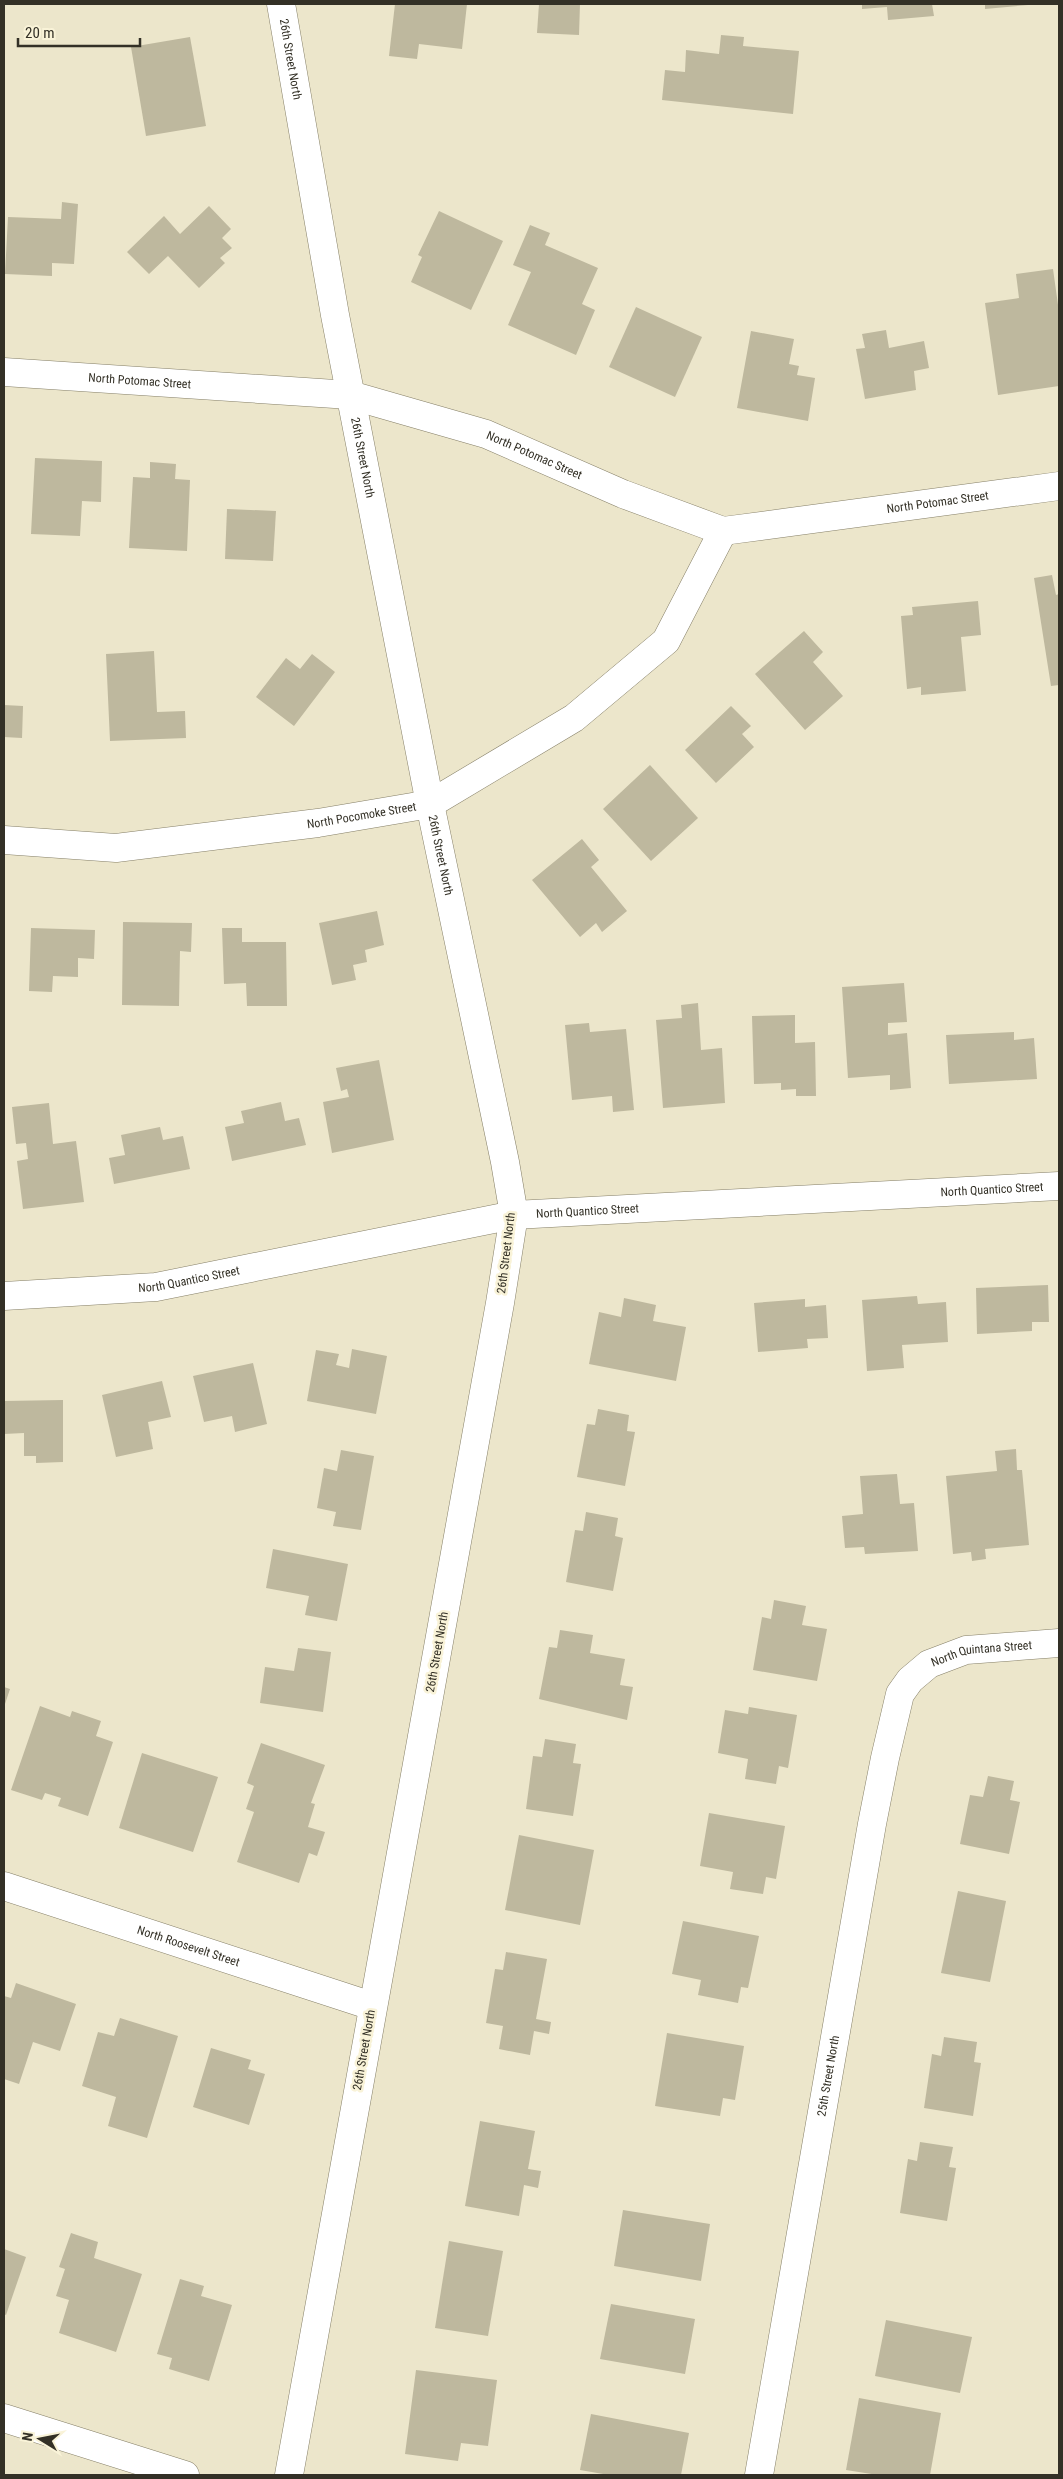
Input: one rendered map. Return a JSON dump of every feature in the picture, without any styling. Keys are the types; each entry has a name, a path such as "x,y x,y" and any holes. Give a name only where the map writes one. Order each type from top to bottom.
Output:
{"street":[{"name":"26th Street North","path":"281,4 350,394 430,804 505,1162 514,1215 500,1303 289,2475"},
{"name":"North Potomac Street","path":"4,372 350,394 486,434 623,494 722,531 1059,486"},
{"name":"North Pocomoke Street","path":"4,840 116,848 318,823 430,804 574,718 666,641 722,531"},
{"name":"North Quantico Street","path":"4,1296 156,1287 514,1215 1059,1186"},
{"name":"North Quintana Street","path":"910,1680 929,1664 954,1652 1059,1643"},
{"name":"25th Street North","path":"759,2475 884,1758 900,1694 910,1680"},
{"name":"North Roosevelt Street","path":"4,1886 372,2006"},
{"path":"4,2418 185,2475"}],"building":[{"path":"395,4 467,4 462,49 419,44 417,59 389,56"},
{"path":"539,4 580,4 579,35 537,33"},
{"path":"862,4 932,4 934,16 888,20 887,7 862,9"},
{"path":"985,4 1028,4 1028,5 985,9"},
{"path":"721,35 744,37 743,46 799,51 793,114 662,100 665,70 685,72 686,50 719,54"},
{"path":"190,37 206,126 146,136 131,47"},
{"path":"62,202 78,204 74,264 52,263 52,276 5,274 8,217 61,219"},
{"path":"209,206 231,229 222,238 232,248 220,258 225,263 199,288 168,256 149,274 127,252 164,216 180,234"},
{"path":"439,211 503,241 471,310 411,282 422,257 418,255"},
{"path":"530,225 550,233 545,245 598,268 582,304 595,310 576,355 508,325 531,272 513,265"},
{"path":"1053,269 1059,312 1059,386 998,395 985,303 1019,298 1016,274"},
{"path":"636,307 702,337 675,397 609,367"},
{"path":"886,330 889,348 924,341 929,368 914,371 916,390 865,399 856,349 865,348 862,334"},
{"path":"751,331 794,339 789,364 799,366 797,375 815,378 808,421 737,408"},
{"path":"35,458 102,461 101,502 82,501 80,536 31,534"},
{"path":"150,462 176,464 175,479 190,480 187,551 129,548 133,477 150,478"},
{"path":"227,509 276,511 273,561 225,559"},
{"path":"1052,575 1056,595 1059,594 1059,685 1051,686 1034,578"},
{"path":"978,601 981,635 961,637 966,691 921,695 921,687 907,689 901,616 913,615 912,607"},
{"path":"804,631 823,652 813,662 843,696 805,730 755,674"},
{"path":"154,651 157,712 185,711 186,738 110,741 106,654"},
{"path":"312,654 335,672 294,726 256,697 286,658 300,669"},
{"path":"4,705 23,706 22,738 4,737"},
{"path":"731,706 751,726 742,734 754,747 716,783 685,750"},
{"path":"650,765 698,818 651,861 603,809"},
{"path":"582,839 599,860 591,867 627,911 602,932 596,923 580,937 532,880"},
{"path":"377,911 384,945 365,950 367,962 353,965 356,980 332,985 319,923"},
{"path":"123,922 192,923 191,952 180,951 179,1006 122,1005"},
{"path":"31,928 95,930 94,959 78,958 78,977 53,976 52,992 29,991"},
{"path":"222,928 242,928 242,942 286,942 287,1006 247,1006 246,983 224,984"},
{"path":"904,983 907,1022 888,1023 888,1035 907,1033 911,1088 890,1090 890,1075 848,1078 842,987"},
{"path":"698,1003 701,1050 722,1048 725,1103 663,1108 656,1020 682,1018 681,1005"},
{"path":"795,1015 795,1043 815,1042 816,1096 796,1096 796,1089 781,1090 781,1083 754,1084 752,1016"},
{"path":"589,1023 590,1032 626,1029 634,1110 613,1112 612,1096 572,1100 565,1025"},
{"path":"1014,1032 1014,1040 1034,1038 1037,1079 949,1084 946,1035"},
{"path":"379,1060 394,1140 332,1153 323,1102 349,1097 347,1089 341,1091 336,1068"},
{"path":"281,1102 285,1121 299,1118 306,1145 232,1161 225,1127 244,1123 241,1111"},
{"path":"49,1103 53,1144 76,1141 84,1202 23,1209 17,1161 28,1159 26,1143 16,1144 12,1107"},
{"path":"160,1127 163,1140 183,1136 190,1169 114,1184 109,1158 125,1155 121,1135"},
{"path":"1048,1285 1049,1322 1032,1322 1032,1331 977,1334 976,1288"},
{"path":"917,1296 918,1304 946,1302 948,1342 902,1345 904,1368 867,1371 862,1300"},
{"path":"624,1298 656,1305 653,1321 686,1327 676,1381 589,1364 599,1312 621,1317"},
{"path":"805,1299 805,1307 826,1305 828,1338 807,1339 808,1348 758,1352 754,1303"},
{"path":"352,1349 387,1356 376,1414 307,1401 316,1350 339,1354 336,1365 349,1368"},
{"path":"253,1363 267,1424 235,1432 232,1416 204,1422 193,1376"},
{"path":"162,1381 171,1417 148,1422 153,1449 116,1457 102,1395"},
{"path":"63,1400 63,1462 36,1463 36,1456 24,1456 24,1433 4,1434 4,1401"},
{"path":"598,1409 629,1415 627,1431 635,1432 625,1486 577,1477 587,1424 595,1425"},
{"path":"1016,1449 1017,1470 1022,1470 1029,1545 985,1549 986,1559 972,1561 971,1552 953,1554 946,1476 997,1471 995,1451"},
{"path":"341,1450 374,1456 361,1530 333,1526 336,1512 317,1508 324,1468 337,1471"},
{"path":"897,1474 900,1504 914,1503 918,1551 865,1554 864,1547 845,1548 842,1516 863,1514 860,1476"},
{"path":"586,1512 618,1518 615,1536 623,1538 613,1591 566,1582 575,1530 583,1531"},
{"path":"273,1549 348,1564 337,1621 305,1615 309,1596 266,1588"},
{"path":"774,1600 806,1606 802,1625 827,1629 817,1681 753,1670 762,1617 771,1619"},
{"path":"560,1630 593,1635 590,1653 625,1659 620,1685 633,1687 627,1720 539,1699 549,1647 557,1648"},
{"path":"298,1648 331,1652 323,1712 260,1703 265,1667 294,1671"},
{"path":"4,1687 10,1689 4,1707"},
{"path":"40,1706 70,1717 72,1711 101,1721 96,1736 113,1742 88,1816 58,1806 61,1798 45,1793 42,1800 11,1790"},
{"path":"749,1707 797,1715 788,1768 779,1766 776,1784 745,1779 748,1759 718,1753 725,1710 748,1714"},
{"path":"545,1739 576,1744 573,1763 581,1764 573,1816 526,1809 533,1756 542,1757"},
{"path":"261,1743 325,1765 311,1803 315,1804 308,1827 325,1832 317,1856 309,1853 299,1883 237,1862 254,1812 246,1809 254,1786 247,1783"},
{"path":"142,1753 218,1777 193,1852 119,1828"},
{"path":"988,1776 1014,1781 1010,1800 1020,1802 1009,1854 960,1844 970,1795 983,1797"},
{"path":"709,1813 785,1826 776,1879 766,1877 763,1894 730,1889 733,1872 700,1866"},
{"path":"519,1835 594,1850 580,1925 505,1910"},
{"path":"958,1891 1006,1901 990,1982 941,1973"},
{"path":"683,1921 759,1936 748,1988 741,1987 738,2003 698,1995 701,1980 672,1974"},
{"path":"506,1952 547,1959 536,2019 551,2022 549,2034 534,2031 530,2055 499,2049 503,2026 486,2023 495,1969 503,1970"},
{"path":"16,1983 76,2004 60,2051 33,2042 19,2084 4,2079 4,1996 11,1998"},
{"path":"120,2018 178,2036 147,2138 108,2126 116,2097 82,2086 98,2032 114,2036"},
{"path":"667,2033 744,2046 735,2100 723,2098 720,2116 655,2106"},
{"path":"944,2037 977,2042 974,2062 981,2063 973,2116 924,2108 932,2054 941,2056"},
{"path":"211,2048 251,2060 248,2069 265,2074 249,2125 193,2107"},
{"path":"480,2121 535,2131 528,2169 541,2171 538,2188 524,2185 519,2216 465,2206"},
{"path":"920,2142 953,2147 949,2167 956,2168 947,2221 900,2213 908,2159 917,2161"},
{"path":"623,2210 710,2224 701,2281 614,2266"},
{"path":"71,2233 98,2242 94,2258 142,2274 116,2352 59,2333 69,2300 56,2296 65,2269 59,2267"},
{"path":"449,2241 503,2251 488,2336 435,2328"},
{"path":"4,2249 26,2257 6,2315 4,2314"},
{"path":"180,2279 204,2286 201,2296 232,2305 209,2381 169,2369 172,2358 157,2354"},
{"path":"611,2304 695,2319 685,2374 600,2359"},
{"path":"886,2320 972,2337 960,2393 875,2376"},
{"path":"416,2370 497,2380 488,2446 461,2443 458,2461 405,2454"},
{"path":"859,2398 941,2413 930,2475 878,2475 846,2470"},
{"path":"591,2414 689,2433 681,2475 609,2475 580,2470"}]}
